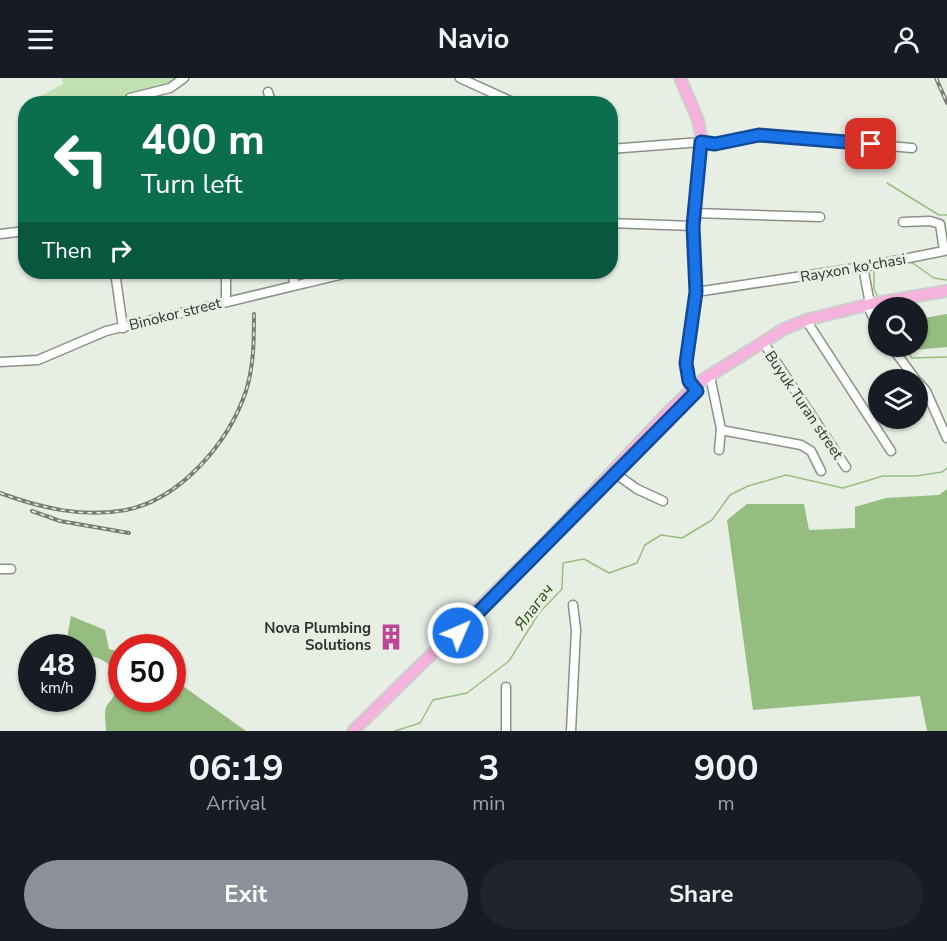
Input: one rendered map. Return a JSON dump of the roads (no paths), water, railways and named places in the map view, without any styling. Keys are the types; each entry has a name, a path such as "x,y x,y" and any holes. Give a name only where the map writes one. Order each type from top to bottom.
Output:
{"main road":[{"path":"680,78 699,125 701,142 693,226 696,292 686,363 695,389"},
{"path":"918,297 947,291"},
{"path":"928,298 947,296"},
{"path":"547,544 695,389 711,377 764,344 807,322 868,307"},
{"path":"353,731 547,544 695,389"},
{"path":"359,731 531,559"}],"street":[{"path":"138,96 170,88 184,78"},
{"path":"460,78 499,96"},
{"path":"268,92 269,96"},
{"path":"618,148 701,142 715,144 759,135 912,148"},
{"path":"694,213 820,217"},
{"name":"Rayxon ko'chasi","path":"696,292 863,267 944,252 940,224 930,221 903,222"},
{"path":"618,223 693,226"},
{"path":"0,234 18,232"},
{"path":"863,267 869,297"},
{"path":"116,279 123,328"},
{"path":"226,279 226,301"},
{"path":"293,279 295,285"},
{"name":"Binokor street","path":"0,362 28,361 51,356 106,331 320,279"},
{"path":"807,322 891,451"},
{"name":"Buyuk Turan street","path":"764,344 846,467"},
{"path":"711,377 721,430 719,450"},
{"path":"928,395 947,438"},
{"path":"721,430 801,444 811,451 821,471"},
{"path":"616,474 637,489 663,501"},
{"path":"0,569 11,569"},
{"path":"572,731 576,630 573,605"},
{"path":"506,687 506,731"}],"waterway":[{"path":"887,183 939,215 947,215"},
{"name":"Ялагач","path":"902,264 911,262 934,278 947,280"},
{"name":"Ялагач","path":"874,269 874,289 878,297"},
{"name":"Ялагач","path":"911,357 947,357"},
{"name":"Ялагач","path":"395,731 420,723 433,700 467,693 509,661 539,613 562,589 563,563 584,559 609,573 637,563 645,545 661,535 682,538 712,520 730,495 748,486 786,475 843,488 883,476 916,476 942,472 947,468"}],"railway":[{"path":"936,78 947,103"},
{"path":"0,493 46,507 94,513 126,510 146,504 166,494 200,466 228,430 238,410 251,372 254,314"},
{"path":"32,511 60,521 129,533"}],"place":[{"name":"Nova Plumbing Solutions","path":"391,637"}]}
